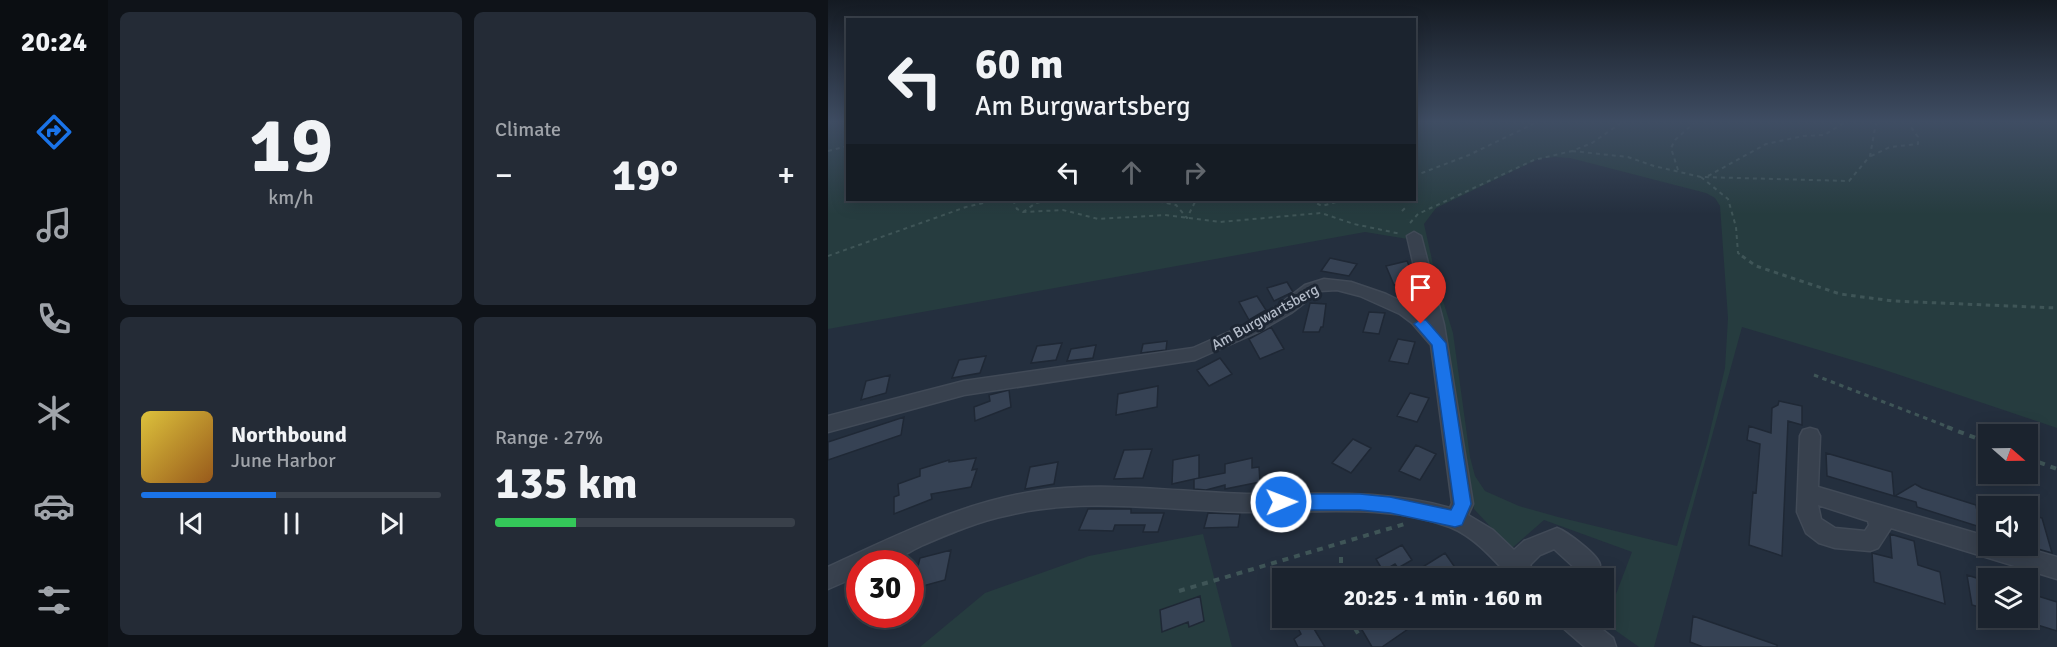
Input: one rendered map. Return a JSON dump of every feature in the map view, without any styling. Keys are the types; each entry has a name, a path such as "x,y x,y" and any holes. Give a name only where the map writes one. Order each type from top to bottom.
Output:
{"street":[{"path":"1412,230 1439,343 1463,504 1455,519"},
{"name":"Am Burgwartsberg","path":"828,424 963,388 1195,354 1222,344 1284,309 1315,286 1326,284 1363,292 1389,302 1414,316 1439,343"},
{"path":"1810,436 1809,517 1822,533 1844,541 1870,542 1880,528 1878,514"},
{"path":"1808,493 2057,568"},
{"path":"828,578 957,520 1011,505 1082,495 1247,503 1360,502 1425,512 1455,519 1477,530 1517,568"},
{"path":"1523,568 1532,548 1557,538 1590,565"},
{"path":"1581,628 1604,647"}],"path":[{"path":"1416,175 1473,153"},
{"path":"1013,201 1017,209 1023,212 1063,210 1098,219 1166,215 1220,222 1321,213 1354,224 1412,230 1418,214 1534,160 1563,153"},
{"path":"1592,153 1628,157 1654,166 1701,177 1728,199 1736,228 1738,253 1756,266 1851,295 1893,301 2057,308"},
{"path":"1673,153 1678,170"},
{"path":"1707,176 1749,153"},
{"path":"1701,177 1803,182 1849,181 1870,156 1876,153"},
{"path":"828,256 966,207 992,201"},
{"path":"1023,212 1035,203 1044,201"},
{"path":"1156,201 1176,205 1187,218"},
{"path":"1187,218 1196,201"},
{"path":"1312,201 1322,206 1340,201"},
{"path":"1321,213 1322,206"},
{"path":"1814,375 1978,439"},
{"path":"2038,462 2057,469"},
{"path":"1179,591 1423,519 1425,512"},
{"path":"1341,557 1341,568"},
{"path":"1355,628 1360,637"}],"green space":[{"path":"828,153 846,153 846,201 1416,201 1416,153 2057,153 2057,428 1879,368 1742,327 1654,647 1639,647 1612,628 1614,628 1614,599 1632,552 1544,520 1511,549 1474,509 1443,326 1420,241 1365,232 828,329","holes":["1555,157 1570,158 1706,193 1715,198 1720,206 1728,318 1725,368 1707,444 1677,546 1519,506 1485,491 1475,476 1470,457 1453,333 1436,278 1424,224 1436,208 1538,159"]},
{"path":"1203,534 1232,647 920,647 985,593 1089,556"}],"building":[{"path":"1330,258 1357,264 1349,276 1321,271"},
{"path":"1407,261 1415,280 1394,285 1386,266"},
{"path":"1287,282 1293,292 1274,301 1267,288"},
{"path":"1257,296 1266,310 1249,320 1239,302"},
{"path":"1310,303 1326,304 1323,327 1319,332 1303,332"},
{"path":"1369,312 1385,313 1379,334 1363,332"},
{"path":"1271,327 1284,349 1260,359 1249,339"},
{"path":"1398,339 1415,342 1408,364 1389,361"},
{"path":"1167,341 1166,350 1141,353 1143,344"},
{"path":"1062,343 1056,360 1031,363 1037,346"},
{"path":"1096,345 1093,358 1067,361 1071,349"},
{"path":"986,356 980,373 952,378 959,360"},
{"path":"1220,358 1232,374 1209,386 1197,370"},
{"path":"890,375 886,393 861,400 866,381"},
{"path":"1158,386 1157,407 1116,415 1118,394"},
{"path":"1009,390 1011,407 975,421 974,407 990,401 989,395"},
{"path":"1410,393 1429,398 1417,422 1397,416"},
{"path":"1779,401 1802,406 1802,425 1788,421 1782,556 1749,545 1760,444 1747,440 1749,426 1771,433 1772,408 1778,405"},
{"path":"904,417 901,435 828,460 828,442"},
{"path":"1353,439 1371,448 1351,473 1332,463"},
{"path":"1416,445 1436,454 1420,480 1399,471"},
{"path":"1152,449 1143,478 1114,479 1124,450"},
{"path":"1826,453 1892,472 1894,496 1827,476"},
{"path":"1199,455 1199,478 1172,484 1173,460"},
{"path":"976,458 972,470 977,469 971,487 931,494 932,499 894,514 894,497 899,495 898,484 920,476 920,469 949,460 949,462"},
{"path":"1252,458 1252,468 1259,467 1260,482 1225,489 1225,485 1206,490 1194,489 1194,479 1225,473 1225,464"},
{"path":"1058,462 1054,484 1025,489 1030,467"},
{"path":"1915,484 1976,505 1978,526 1917,507 1916,502 1895,496"},
{"path":"1088,509 1131,509 1131,513 1164,513 1158,532 1143,532 1145,525 1115,525 1113,531 1079,530"},
{"path":"1208,513 1240,514 1238,527 1204,528"},
{"path":"2038,517 2042,518 2052,553 2038,549"},
{"path":"1890,534 1914,541 1918,565 1940,572 1945,604 1874,582 1872,553 1892,558"},
{"path":"1402,545 1412,560 1398,568 1395,564 1388,568 1381,568 1376,559"},
{"path":"951,550 945,580 924,586 924,557"},
{"path":"1445,553 1455,568 1421,568"},
{"path":"1967,575 1978,578 1978,607 1972,605"},
{"path":"1200,596 1204,621 1189,627 1188,622 1162,632 1160,610"},
{"path":"2038,596 2057,602 2057,631 2038,625"},
{"path":"1693,616 1777,645 1777,647 1703,647 1690,642"},
{"path":"1298,628 1315,628 1325,647 1298,647 1294,639 1301,634"},
{"path":"1361,628 1410,628 1382,647 1372,647"}],"route":[{"path":"1281,502 1360,502 1390,505 1455,519 1463,504 1439,343 1421,324"}]}
